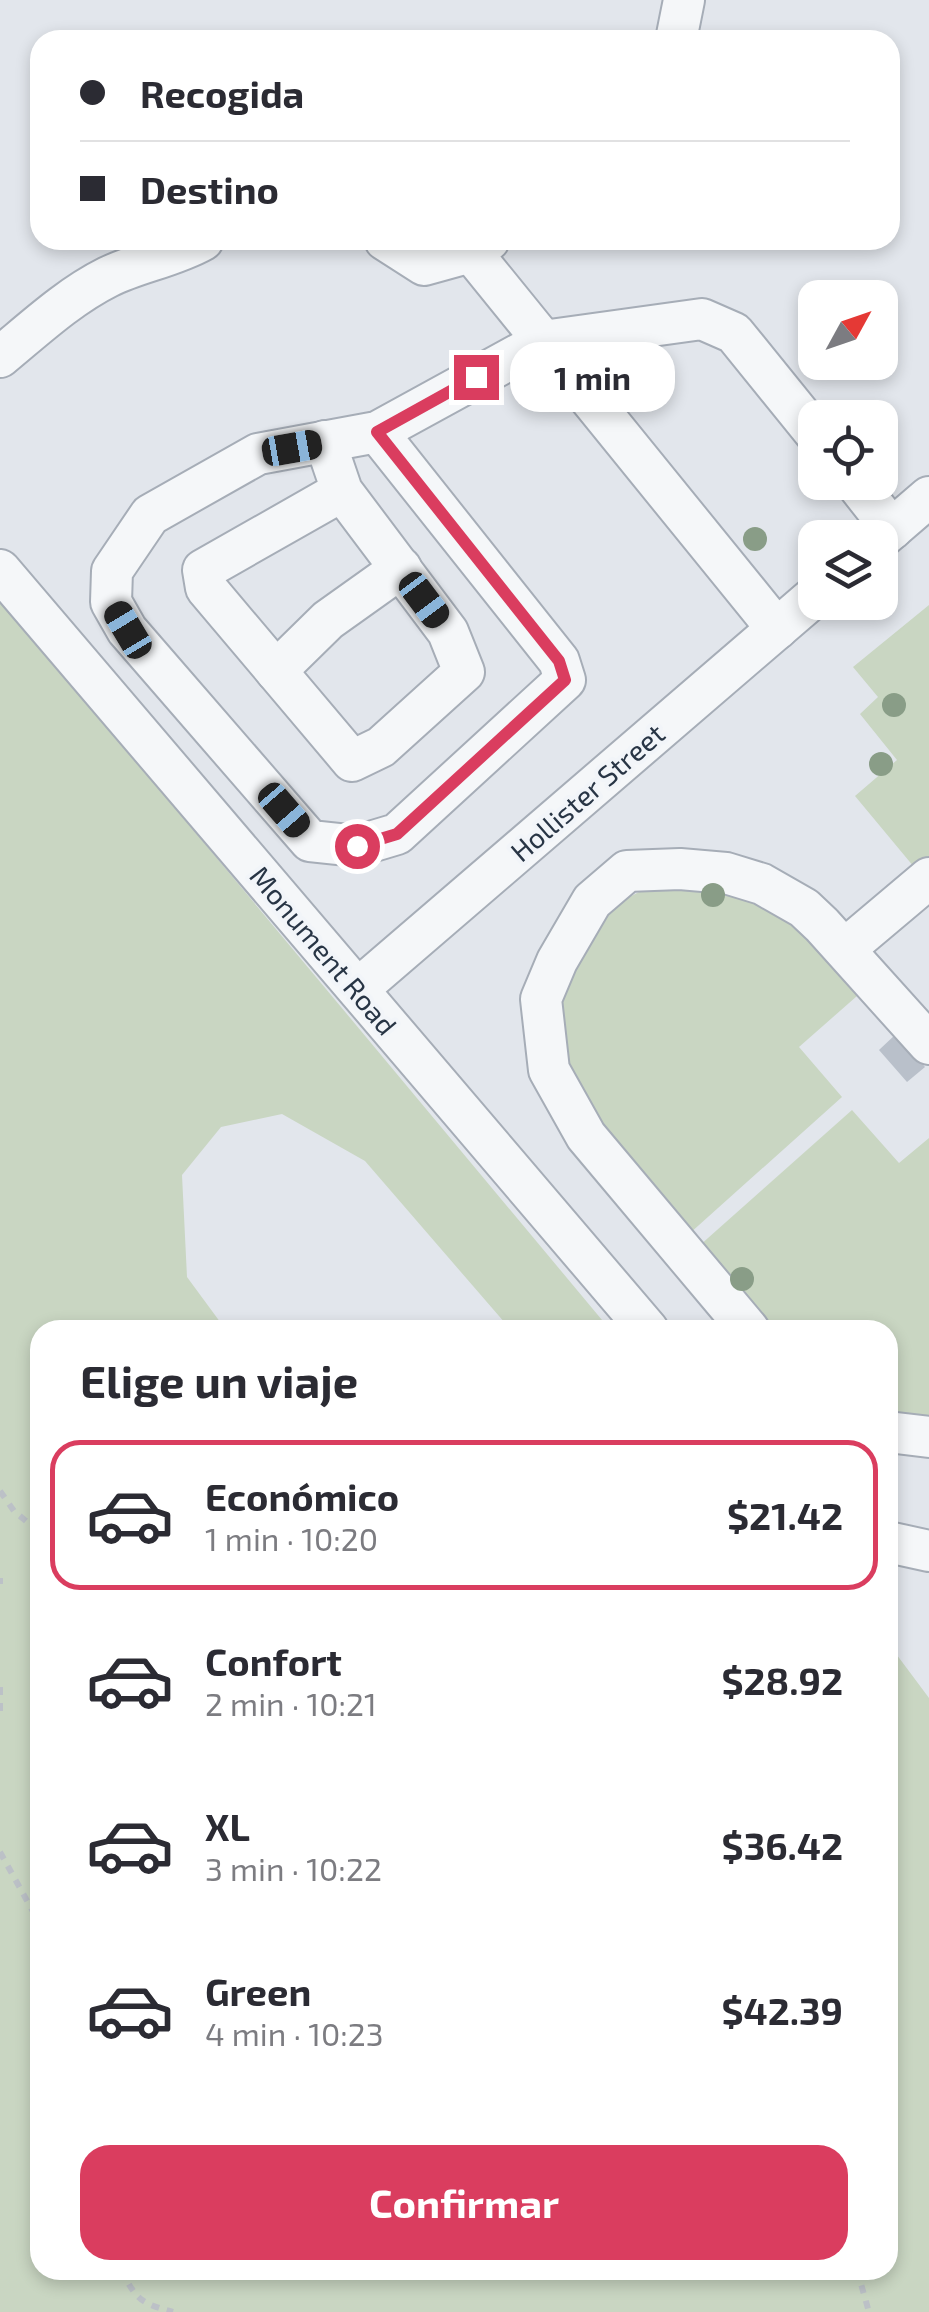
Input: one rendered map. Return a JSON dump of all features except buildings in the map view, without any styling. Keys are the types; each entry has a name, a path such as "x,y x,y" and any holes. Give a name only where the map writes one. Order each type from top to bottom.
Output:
{"street":[{"path":"678,30 684,0"},
{"path":"0,357 74,297 110,276 186,250"},
{"path":"401,250 424,265 468,250"},
{"path":"483,250 543,340 776,629"},
{"path":"377,432 559,661 565,680 397,834 357,846 310,840 128,630 111,602 112,572 150,515 258,454 377,432 543,340 702,319 734,334 798,413"},
{"path":"326,441 342,491 448,632 464,672 381,747 352,761 206,588 203,570 342,491"},
{"path":"898,524 929,497"},
{"path":"276,671 328,620 400,568"},
{"name":"Monument Road","path":"0,570 639,1320"},
{"name":"Hollister Street","path":"358,989 798,610"},
{"path":"741,1320 586,1136 548,1070 541,1000 557,960 592,901 627,871 680,868 762,884 804,908 846,948 929,1044"},
{"path":"846,948 929,878"},
{"path":"898,1433 929,1437"},
{"path":"898,1544 929,1551"}],"path":[{"path":"0,1491 14,1511 30,1524"},
{"path":"0,1687 0,1713"},
{"path":"0,1852 30,1906"},
{"path":"126,2280 135,2297 144,2304 173,2312"},
{"path":"860,2280 869,2312"}],"green space":[{"path":"0,598 602,1320 502,1320 365,1161 282,1114 221,1127 182,1175 187,1277 219,1320 30,1320 30,2280 898,2280 898,1656 929,1698 929,2312 0,2312"},
{"path":"929,605 929,864 919,873 855,796 897,760 860,714 878,697 853,667"},
{"path":"664,887 759,893 821,947 857,996 799,1047 842,1097 689,1234 581,1105 559,1048 562,990 587,934 618,903 639,892"},
{"path":"852,1110 899,1163 929,1138 929,1426 898,1420 898,1320 762,1320 699,1246"}],"route":[{"path":"357,846 397,834 565,680 559,661 377,432 476,377"}]}
